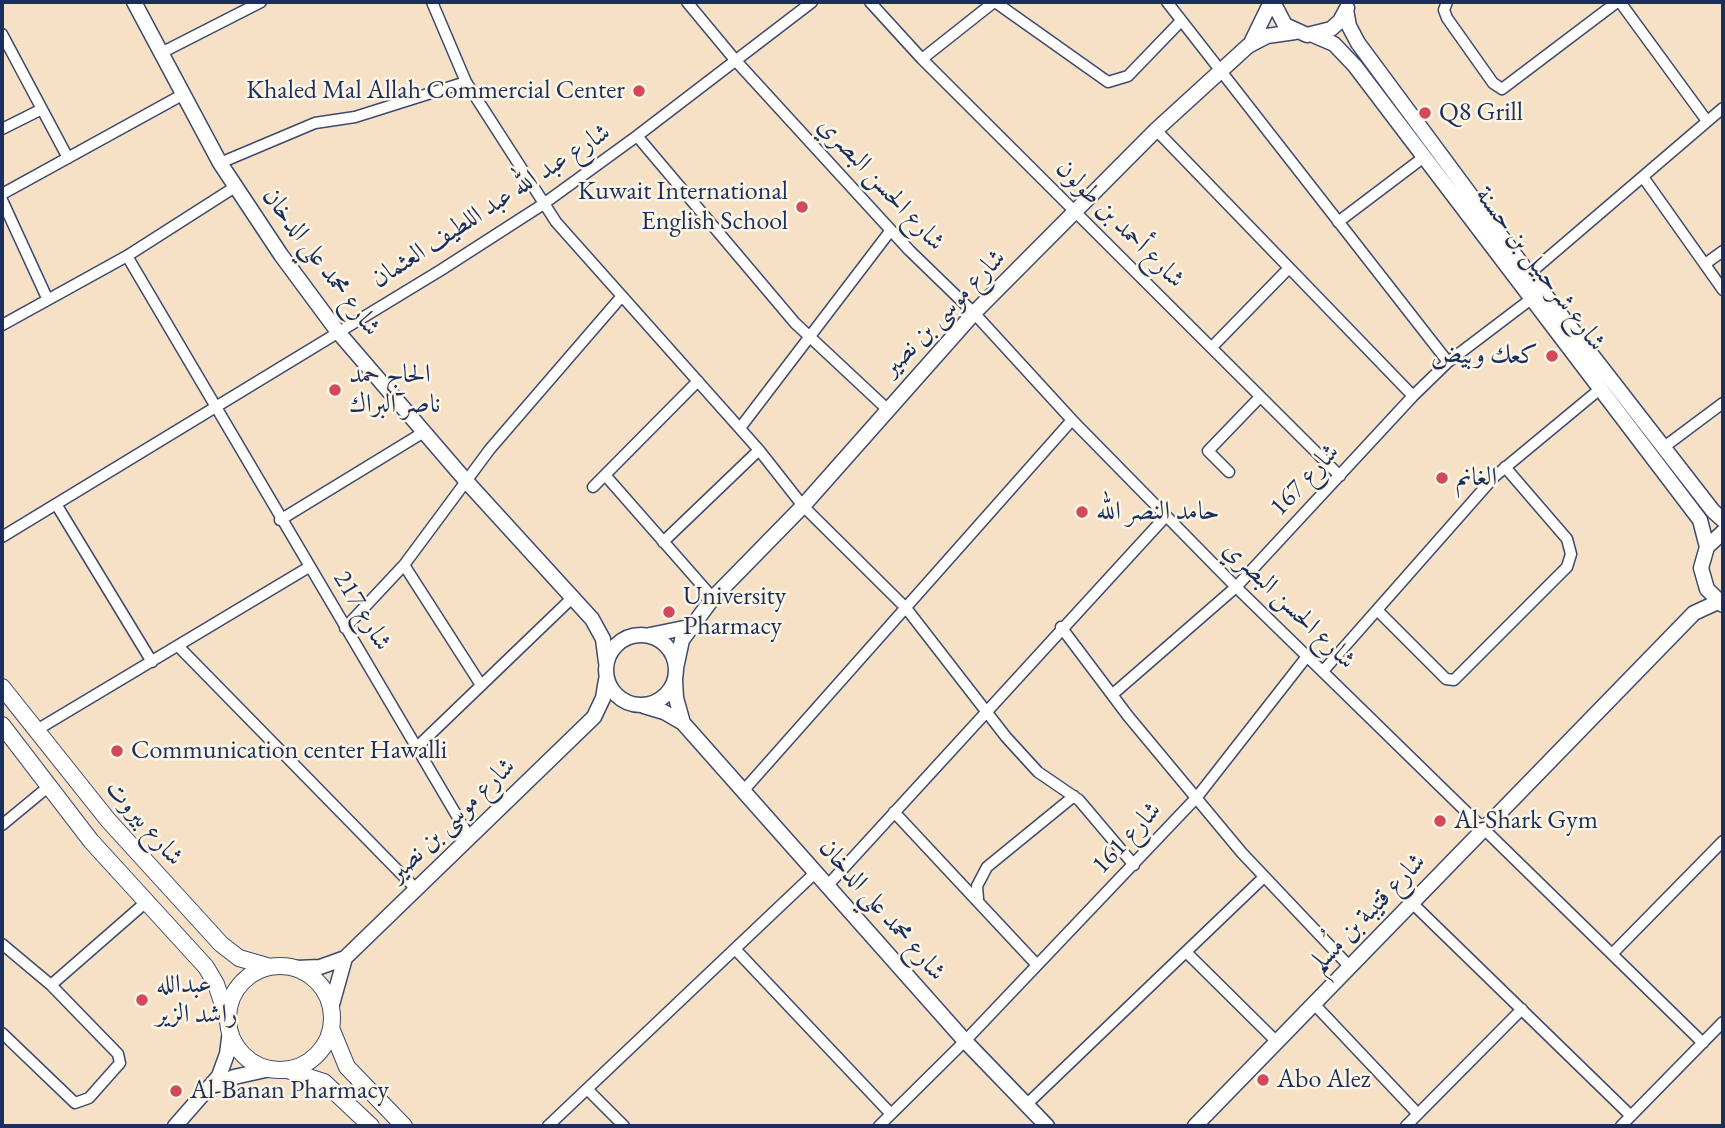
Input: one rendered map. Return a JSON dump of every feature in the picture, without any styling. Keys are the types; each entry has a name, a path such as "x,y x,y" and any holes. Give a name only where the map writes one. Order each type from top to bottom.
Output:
{"main road":[{"name":"شارع بيروت","path":"2,687 108,820 226,948 239,958 270,967"},
{"name":"شارع بيروت","path":"2,725 91,841 206,967 216,984 229,1025"},
{"path":"91,841 100,842 108,838 111,829 108,820"},
{"path":"116,870 114,864 119,853 124,850 136,851"},
{"path":"371,1126 324,1082 287,1070 270,1069 249,1059 234,1042 229,1025 232,999 243,982 270,967 296,968 318,984 331,1008 331,1028 347,1067 404,1126"},
{"path":"287,1070 304,1064 319,1053 331,1028"}],"street":[{"name":"شارع محمد علي الدخان","path":"134,2 219,163 338,332 467,482 592,620 603,639 606,662"},
{"path":"161,53 260,2"},
{"path":"432,2 466,82 542,205 740,428 803,506 906,608 1038,772 1074,796 1134,864"},
{"name":"شارع الحسن البصري","path":"687,2 736,61 891,230 974,313 1072,420 1236,587 1703,1043"},
{"name":"شارع عبد الله عبد اللطيف العثمان","path":"2,537 542,205 812,2"},
{"name":"شارع أحمد بن طولون","path":"870,2 922,59 1074,213 1340,476"},
{"path":"922,59 995,2 1100,79 1112,82 1133,72 1181,21"},
{"path":"1167,2 1448,362"},
{"path":"1272,2 1281,20 1295,32 1314,35 1336,26 1347,6"},
{"name":"شارع موسى بن نصير","path":"676,673 679,648 689,627 713,598 803,506 974,313 1156,131 1248,46 1272,2"},
{"path":"1446,4 1447,18 1493,83 1502,89 1618,2 1707,121"},
{"name":"شارع شرحبيل بن حسنة","path":"1347,6 1349,26 1358,43 1529,274 1723,520"},
{"name":"شارع موسى بن نصير","path":"1248,46 1267,36 1295,32"},
{"path":"2,34 68,158"},
{"name":"شارع شرحبيل بن حسنة","path":"1314,35 1334,44 1349,58 1700,520 1707,548"},
{"path":"219,163 315,122 355,117 466,82"},
{"path":"2,194 182,95"},
{"path":"2,129 41,108"},
{"path":"1529,274 1723,108"},
{"path":"1156,131 1413,396"},
{"path":"637,136 809,338 847,369 887,409"},
{"path":"1338,222 1424,158"},
{"path":"1643,177 1723,290"},
{"path":"2,325 127,256 235,187"},
{"path":"2,200 47,298"},
{"path":"740,428 891,230"},
{"path":"1705,264 1723,251"},
{"name":"شارع 217","path":"127,256 280,520 470,838"},
{"path":"1212,347 1289,268"},
{"path":"345,628 404,565 490,449 622,296"},
{"name":"شارع 167","path":"1113,694 1236,587 1413,396 1448,362 1531,299"},
{"path":"593,486 698,381"},
{"path":"1324,670 1505,467 1600,389"},
{"path":"1228,472 1208,451 1260,397"},
{"path":"1664,447 1723,403"},
{"path":"744,790 1072,420"},
{"path":"280,520 424,432"},
{"path":"663,542 759,450"},
{"path":"1378,611 1446,679 1454,680 1571,561 1571,547 1567,539 1505,467"},
{"path":"605,475 713,598"},
{"path":"56,504 152,662"},
{"path":"828,885 988,711 1061,627 1166,516"},
{"path":"1707,548 1723,532"},
{"name":"شارع قتيبة بن مُسلم","path":"1197,1126 1694,613 1704,583 1702,561 1707,548"},
{"path":"404,565 481,685"},
{"path":"36,731 309,567"},
{"path":"1704,583 1721,604"},
{"path":"416,748 571,599"},
{"name":"شارع قتيبة بن مُسلم","path":"1694,613 1721,604"},
{"name":"شارع محمد علي الدخان","path":"592,620 637,635"},
{"path":"637,635 653,637 669,649 676,673 664,697 638,705 621,700 606,680 606,662 614,647 637,635 663,635 689,627"},
{"path":"1061,627 1264,877 1350,967"},
{"path":"178,646 415,889"},
{"name":"شارع 161","path":"879,1126 965,1041 1197,797 1308,655"},
{"name":"شارع محمد علي الدخان","path":"676,673 676,698 683,723"},
{"name":"شارع موسى بن نصير","path":"594,717 603,698 606,680"},
{"name":"شارع محمد علي الدخان","path":"638,705 657,709 683,723 965,1041 1047,1126"},
{"name":"شارع موسى بن نصير","path":"296,968 320,967 345,958 594,717 615,707 638,705"},
{"path":"2,825 48,787"},
{"path":"978,899 978,886 988,867 1074,796"},
{"path":"894,812 1037,965"},
{"path":"1613,953 1723,841"},
{"path":"548,1126 816,872"},
{"path":"1026,1105 1264,877"},
{"path":"51,985 145,903"},
{"path":"1412,903 1632,1115"},
{"path":"2,944 51,985 118,1054 121,1063 89,1098 75,1103 2,1033"},
{"path":"735,949 891,1114"},
{"path":"1186,951 1277,1042"},
{"name":"شارع موسى بن نصير","path":"331,1008 345,958"},
{"path":"1314,1004 1418,1114"},
{"path":"1406,1126 1522,1009"},
{"path":"1621,1126 1723,1022"},
{"path":"175,1126 208,1092 222,1069 229,1025"},
{"path":"208,1092 234,1077 270,1069"},
{"path":"587,1089 624,1126"}],"place":[{"name":"Khaled Mal Allah Commercial Center","path":"639,91"},
{"name":"Q8 Grill","path":"1425,113"},
{"name":"Kuwait International English School","path":"802,207"},
{"name":"كعك وبيض","path":"1552,356"},
{"name":"الحاج حمد ناصر البراك","path":"335,390"},
{"name":"الغانم","path":"1442,478"},
{"name":"حامد النصر الله","path":"1082,512"},
{"name":"University Pharmacy","path":"669,612"},
{"name":"Communication center Hawalli","path":"117,751"},
{"name":"Al-Shark Gym","path":"1440,821"},
{"name":"عبدالله راشد الزير","path":"142,1000"},
{"name":"Abo Alez","path":"1263,1080"},
{"name":"Al-Banan Pharmacy","path":"176,1091"}]}
